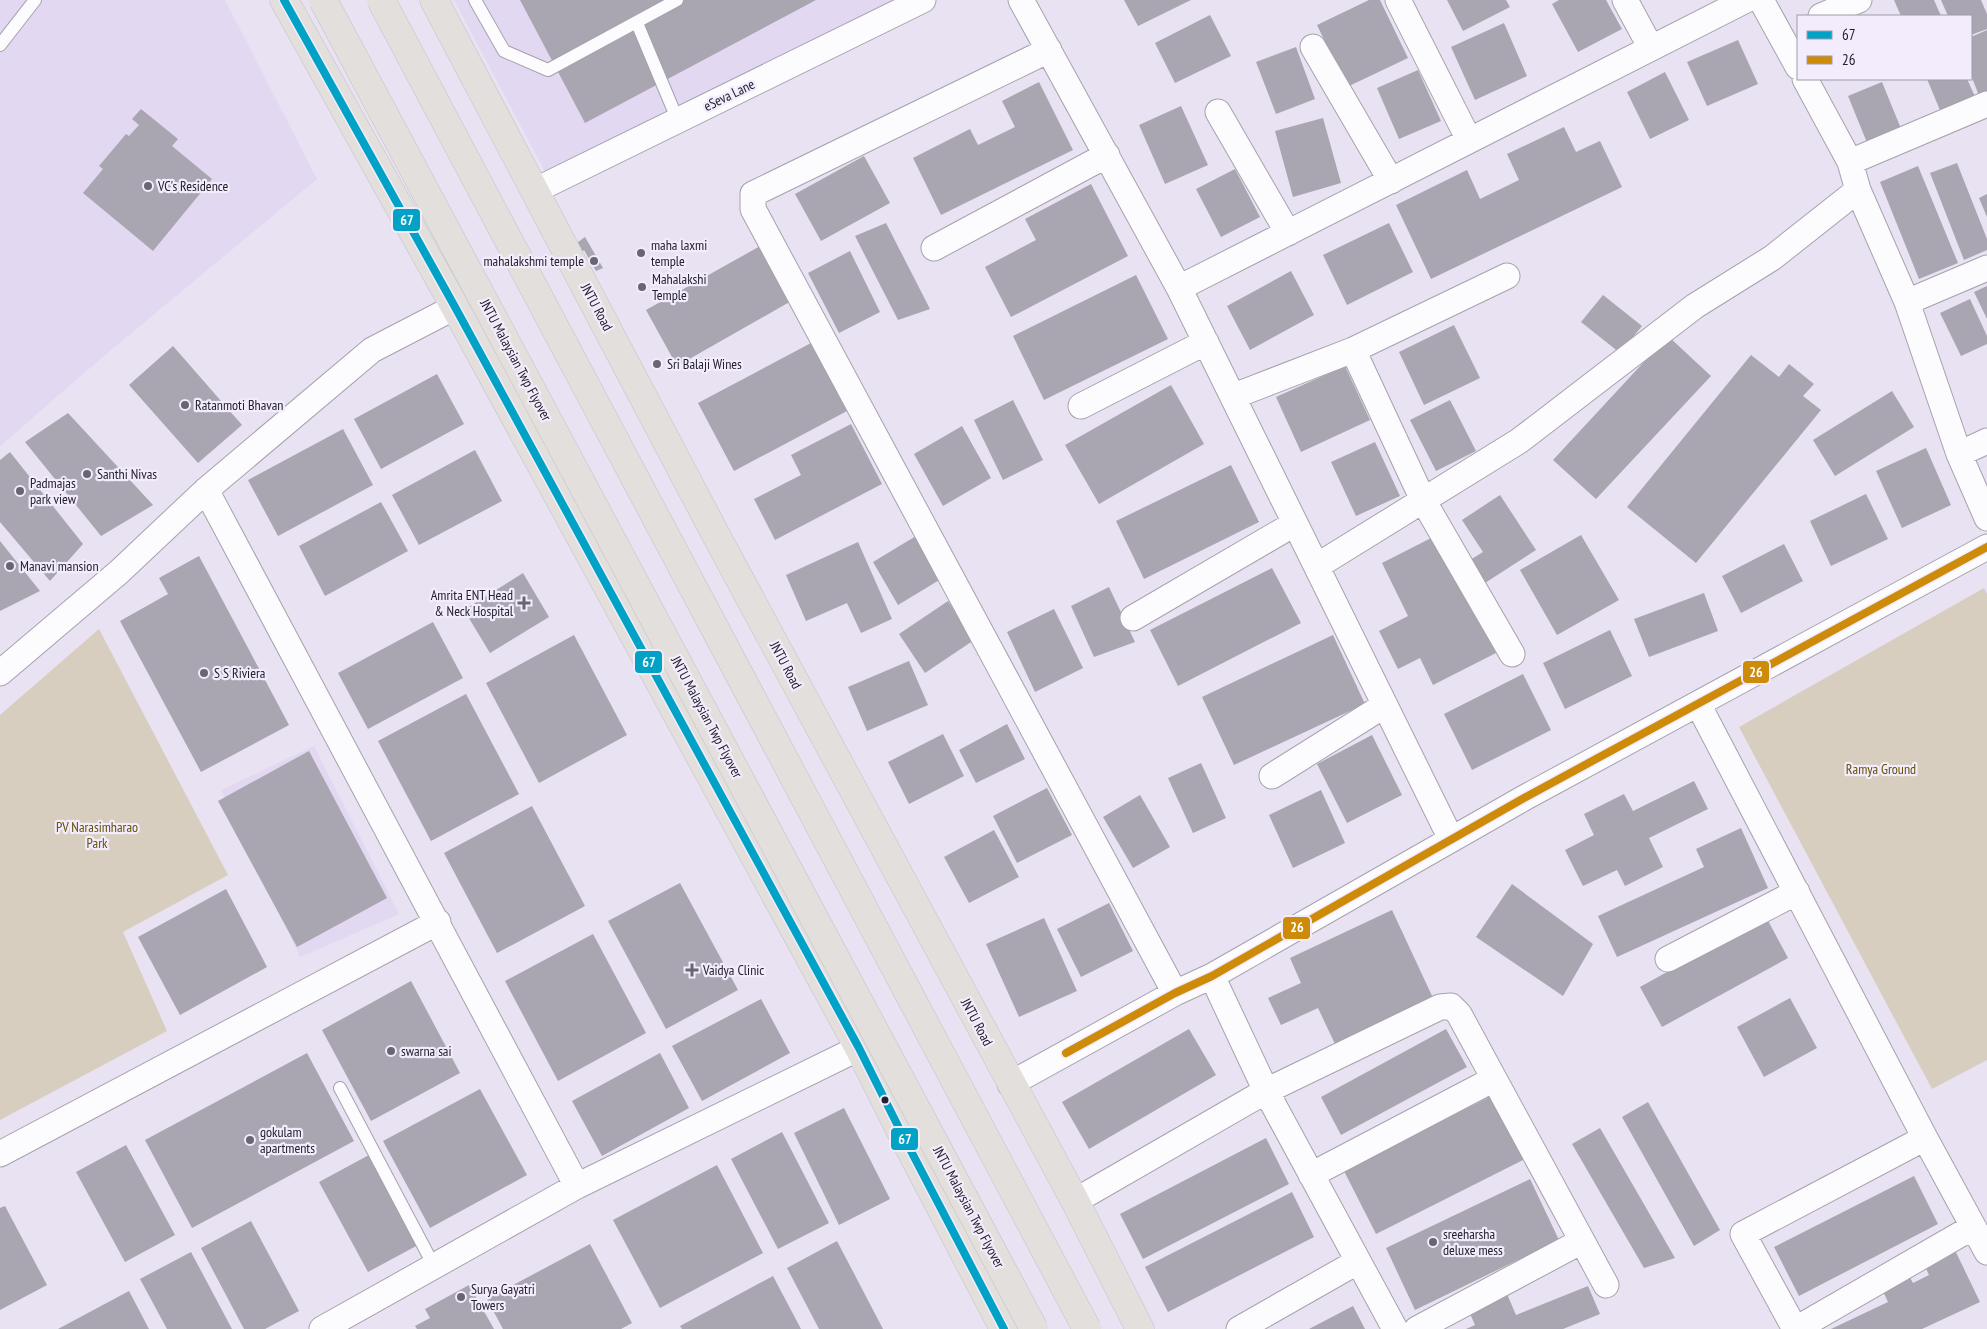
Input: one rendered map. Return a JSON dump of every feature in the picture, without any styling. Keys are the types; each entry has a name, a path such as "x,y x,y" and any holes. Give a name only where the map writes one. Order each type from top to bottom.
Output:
{"main road":[{"path":"284,0 455,307 859,1048 1004,1329"},
{"name":"JNTU Malaysian Twp Flyover","path":"323,0 1034,1329"},
{"path":"380,0 1087,1329"},
{"name":"JNTU Road","path":"434,0 536,190 717,537 1074,1201 1140,1329"}],"street":[{"name":"eSeva Lane","path":"536,190 923,0"},
{"path":"1022,0 1179,288 1234,396 1294,524 1317,566 1451,838"},
{"path":"1398,0 1469,140"},
{"path":"1625,0 1651,48"},
{"path":"1179,288 1746,0"},
{"path":"1761,0 1789,30 1797,63"},
{"path":"1823,15 1859,0"},
{"path":"1313,47 1391,181"},
{"path":"1049,50 753,194 753,209 1176,993"},
{"path":"1805,80 1850,162 1858,190 1907,302 1958,454 1987,518"},
{"path":"1850,162 1987,104"},
{"path":"1218,112 1288,233"},
{"path":"934,248 1107,154"},
{"path":"1317,566 1519,441 1695,306 1772,258 1858,190"},
{"path":"1907,302 1987,268"},
{"path":"1234,396 1353,350 1507,276"},
{"path":"0,673 119,572 206,490 372,350 455,307"},
{"path":"1081,406 1206,342"},
{"path":"1353,350 1423,500 1512,654"},
{"path":"1958,454 1987,441"},
{"path":"206,490 578,1186"},
{"path":"1133,618 1294,524"},
{"path":"1010,1084 1176,993 1212,976 1451,838 1987,548"},
{"path":"1698,704 1925,1138 1987,1252"},
{"path":"1272,776 1385,705"},
{"path":"1668,959 1796,892"},
{"path":"0,1154 438,922"},
{"path":"1212,976 1266,1091 1395,1329"},
{"path":"1074,1201 1266,1091 1440,1006 1451,1006 1459,1014 1606,1285"},
{"path":"322,1329 578,1186 859,1048"},
{"path":"1311,1175 1494,1079"},
{"path":"1925,1138 1743,1234 1795,1329 1973,1227"},
{"path":"1417,1329 1582,1241"},
{"path":"1239,1329 1357,1262"}],"lane":[{"path":"0,45 35,0"},
{"path":"475,0 504,51 548,70 678,0"},
{"path":"637,22 678,120"},
{"path":"340,1088 434,1266"}],"shaded area":[{"path":"0,0 225,0 317,179 105,355 0,446"},
{"path":"454,0 915,0 557,194"},
{"path":"314,746 399,914 300,957 221,790"}],"green space":[{"name":"Ramya Ground","path":"1984,588 1987,594 1987,1060 1932,1089 1739,727"},
{"name":"PV Narasimharao Park","path":"99,629 228,875 123,932 167,1031 0,1120 0,715"}],"building":[{"path":"520,0 816,0 585,123"},
{"path":"1124,0 1191,0 1138,26"},
{"path":"1369,0 1380,0 1408,58 1347,87 1317,25"},
{"path":"1447,0 1506,0 1510,7 1463,31"},
{"path":"1559,0 1606,0 1622,29 1578,52 1552,4"},
{"path":"1894,0 1934,0 1941,15 1901,15"},
{"path":"1941,0 1981,0 1987,14 1987,29 1972,35 1972,15 1948,15"},
{"path":"1210,15 1231,56 1175,83 1155,43"},
{"path":"1504,23 1527,76 1475,100 1451,47"},
{"path":"1987,30 1987,98 1981,101 1972,78 1972,37"},
{"path":"1738,40 1758,84 1707,106 1687,62"},
{"path":"1296,47 1315,99 1276,114 1256,62"},
{"path":"1418,70 1441,121 1399,139 1377,88"},
{"path":"1665,72 1689,120 1650,139 1627,92"},
{"path":"1927,80 1967,80 1977,101 1942,115"},
{"path":"1039,82 1073,150 941,215 913,158 970,129 978,145 1015,127 1002,101"},
{"path":"1882,82 1904,136 1870,150 1848,96"},
{"path":"1181,106 1208,165 1165,184 1139,125"},
{"name":"VC's Residence","path":"141,109 178,139 172,146 212,179 153,251 83,193 103,169 99,166 126,134 129,136 139,125 132,119"},
{"path":"1323,118 1341,183 1293,197 1275,131"},
{"path":"1564,127 1576,152 1600,141 1622,187 1431,279 1396,205 1467,170 1480,199 1519,180 1507,154"},
{"path":"864,156 890,203 821,241 795,194"},
{"path":"1957,163 1987,239 1987,250 1964,260 1930,173"},
{"path":"1918,166 1958,263 1919,279 1880,182"},
{"path":"1235,169 1260,217 1221,237 1196,189"},
{"path":"1091,184 1128,256 1011,317 985,267 1036,240 1025,219"},
{"path":"1987,194 1987,217 1979,198"},
{"path":"886,223 930,309 898,320 855,236"},
{"path":"1389,223 1413,272 1347,305 1323,255"},
{"name":"mahalakshmi temple","path":"585,237 603,268 596,271 584,250 581,253 574,245"},
{"path":"762,245 793,300 677,366 646,310"},
{"path":"850,251 880,312 839,333 808,273"},
{"path":"1291,271 1314,315 1250,350 1227,306"},
{"path":"1136,275 1168,339 1044,400 1013,336"},
{"path":"1987,286 1987,319 1974,292"},
{"path":"1603,295 1642,326 1620,353 1581,322"},
{"path":"1970,299 1987,336 1987,344 1961,356 1940,313"},
{"path":"1454,325 1480,378 1424,405 1399,352"},
{"path":"1668,336 1711,376 1596,499 1553,460"},
{"path":"811,343 847,411 734,471 698,403"},
{"name":"Ratanmoti Bhavan","path":"173,346 242,425 198,463 129,385"},
{"path":"1751,355 1779,377 1789,364 1814,384 1803,396 1821,410 1696,563 1627,507"},
{"path":"1345,366 1370,420 1301,452 1276,397"},
{"path":"437,374 464,424 381,469 354,419"},
{"path":"1171,385 1204,444 1099,504 1065,445"},
{"path":"1892,391 1914,427 1835,476 1813,440"},
{"path":"1013,400 1043,460 1003,480 974,420"},
{"path":"1450,400 1476,451 1436,471 1410,420"},
{"name":"Santhi Nivas","path":"68,413 153,505 101,536 25,442"},
{"path":"851,424 882,484 775,540 754,499 801,475 791,455"},
{"path":"962,426 991,478 943,506 914,454"},
{"path":"343,429 373,485 278,536 248,480"},
{"path":"1375,442 1400,496 1356,516 1331,462"},
{"path":"1926,448 1951,505 1902,528 1876,471"},
{"path":"475,450 502,501 419,545 392,495"},
{"name":"Padmajas park view","path":"10,452 83,544 50,581 0,522 0,460"},
{"path":"1231,465 1259,522 1144,579 1116,521"},
{"path":"1866,494 1888,539 1831,566 1810,521"},
{"path":"1500,495 1536,550 1485,583 1470,560 1483,552 1462,520"},
{"path":"381,502 408,551 325,596 299,546"},
{"path":"1437,535 1496,653 1433,685 1420,658 1398,669 1379,631 1408,616 1382,563"},
{"path":"1581,535 1619,600 1557,635 1520,570"},
{"path":"916,536 941,579 898,605 873,562"},
{"name":"Manavi mansion","path":"0,541 40,591 0,611"},
{"path":"858,542 892,619 861,633 847,603 806,621 786,575"},
{"path":"1784,544 1803,581 1741,613 1722,576"},
{"name":"S S Riviera","path":"199,556 289,725 201,772 120,621 168,594 159,578"},
{"path":"1272,568 1301,623 1178,686 1150,630"},
{"path":"523,573 549,617 490,653 464,610"},
{"path":"1109,587 1135,642 1094,657 1071,606"},
{"path":"1704,593 1718,631 1649,657 1634,619"},
{"path":"948,601 974,640 925,673 899,634"},
{"path":"1054,609 1083,668 1035,692 1007,632"},
{"path":"433,622 463,678 368,729 338,673"},
{"path":"1610,630 1632,676 1565,709 1543,663"},
{"path":"574,635 627,735 539,783 486,683"},
{"path":"1333,635 1365,704 1234,765 1202,697"},
{"path":"909,661 928,705 867,731 848,687"},
{"path":"1523,674 1551,730 1472,770 1444,714"},
{"path":"466,694 519,794 431,841 378,741"},
{"path":"1007,724 1025,759 976,783 959,750"},
{"path":"943,734 964,776 909,804 888,762"},
{"path":"1372,735 1402,795 1347,823 1317,764"},
{"path":"309,751 387,898 297,947 218,801"},
{"path":"1201,763 1226,818 1193,833 1168,778"},
{"path":"1694,781 1708,809 1649,838 1663,867 1625,886 1617,870 1583,886 1565,850 1594,835 1584,814 1624,794 1633,811"},
{"path":"1047,788 1072,835 1017,863 993,816"},
{"path":"1321,790 1345,843 1293,868 1269,815"},
{"path":"1140,795 1170,847 1133,868 1103,817"},
{"path":"532,806 585,906 497,953 444,853"},
{"path":"1741,828 1768,888 1617,957 1598,916 1704,867 1696,849"},
{"path":"994,830 1019,877 969,903 944,857"},
{"path":"680,883 738,990 666,1029 608,921"},
{"path":"1512,884 1593,944 1563,996 1476,937"},
{"path":"226,889 267,967 180,1015 138,937"},
{"path":"1109,903 1133,951 1081,977 1057,929"},
{"path":"1392,910 1433,998 1335,1044 1318,1008 1281,1025 1268,998 1301,983 1290,958"},
{"path":"1766,917 1788,958 1662,1027 1640,987"},
{"path":"1044,918 1077,991 1019,1017 986,944"},
{"path":"593,934 646,1033 558,1081 505,981"},
{"name":"swarna sai","path":"411,981 460,1073 371,1121 322,1030"},
{"path":"1790,998 1817,1048 1764,1077 1737,1027"},
{"path":"761,999 790,1053 702,1101 672,1046"},
{"path":"1189,1029 1216,1075 1089,1149 1062,1102"},
{"path":"1446,1029 1467,1067 1341,1135 1321,1097"},
{"name":"gokulam apartments","path":"307,1053 354,1141 192,1228 145,1140"},
{"path":"660,1053 689,1108 602,1156 572,1101"},
{"path":"480,1089 527,1175 430,1228 383,1141"},
{"path":"1495,1094 1527,1158 1376,1234 1344,1171"},
{"path":"1648,1102 1720,1230 1694,1246 1622,1117"},
{"path":"844,1108 890,1199 839,1225 794,1133"},
{"path":"1600,1128 1675,1258 1644,1268 1572,1144"},
{"path":"782,1132 829,1223 778,1249 731,1159"},
{"path":"1266,1138 1289,1184 1143,1259 1120,1214"},
{"path":"126,1145 175,1235 125,1262 76,1172"},
{"path":"369,1155 418,1245 368,1272 319,1182"},
{"path":"717,1165 763,1253 660,1308 613,1220"},
{"path":"1914,1176 1938,1224 1799,1296 1774,1247"},
{"path":"1530,1179 1559,1240 1415,1310 1386,1248"},
{"path":"1292,1192 1314,1237 1168,1312 1145,1267"},
{"path":"5,1206 47,1285 0,1310 0,1208"},
{"path":"251,1221 299,1311 265,1329 244,1329 201,1248"},
{"path":"837,1241 883,1329 819,1329 787,1268"},
{"path":"590,1244 632,1323 621,1329 503,1329 487,1299"},
{"path":"1952,1244 1980,1302 1922,1329 1831,1329 1888,1302 1879,1283 1906,1270 1913,1283 1929,1275 1921,1258"},
{"path":"191,1252 232,1329 167,1329 140,1279"},
{"path":"773,1276 801,1329 682,1329 680,1326"},
{"name":"Surya Gayatri Towers","path":"469,1285 494,1329 417,1329 415,1326 430,1318 425,1309"},
{"path":"1588,1286 1600,1314 1563,1329 1466,1329 1475,1325 1468,1309 1507,1294 1516,1315"},
{"path":"129,1291 149,1329 58,1329"},
{"path":"1353,1306 1365,1329 1309,1329"}],"transit line":[{"name":"67","path":"284,0 455,307 859,1048 1004,1329"},
{"name":"26","path":"1066,1053 1175,993 1212,976 1524,798 1987,547"}],"place":[{"name":"VC's Residence","path":"148,186"},
{"name":"maha laxmi temple","path":"641,253"},
{"name":"mahalakshmi temple","path":"594,261"},
{"name":"Mahalakshi Temple","path":"642,287"},
{"name":"Sri Balaji Wines","path":"657,364"},
{"name":"Ratanmoti Bhavan","path":"185,405"},
{"name":"Santhi Nivas","path":"87,474"},
{"name":"Padmajas park view","path":"20,491"},
{"name":"Manavi mansion","path":"10,566"},
{"name":"Amrita ENT Head & Neck Hospital","path":"524,603"},
{"name":"S S Riviera","path":"204,673"},
{"name":"Vaidya Clinic","path":"692,970"},
{"name":"swarna sai","path":"391,1051"},
{"name":"gokulam apartments","path":"250,1140"},
{"name":"sreeharsha deluxe mess","path":"1433,1242"},
{"name":"Surya Gayatri Towers","path":"461,1297"}]}
